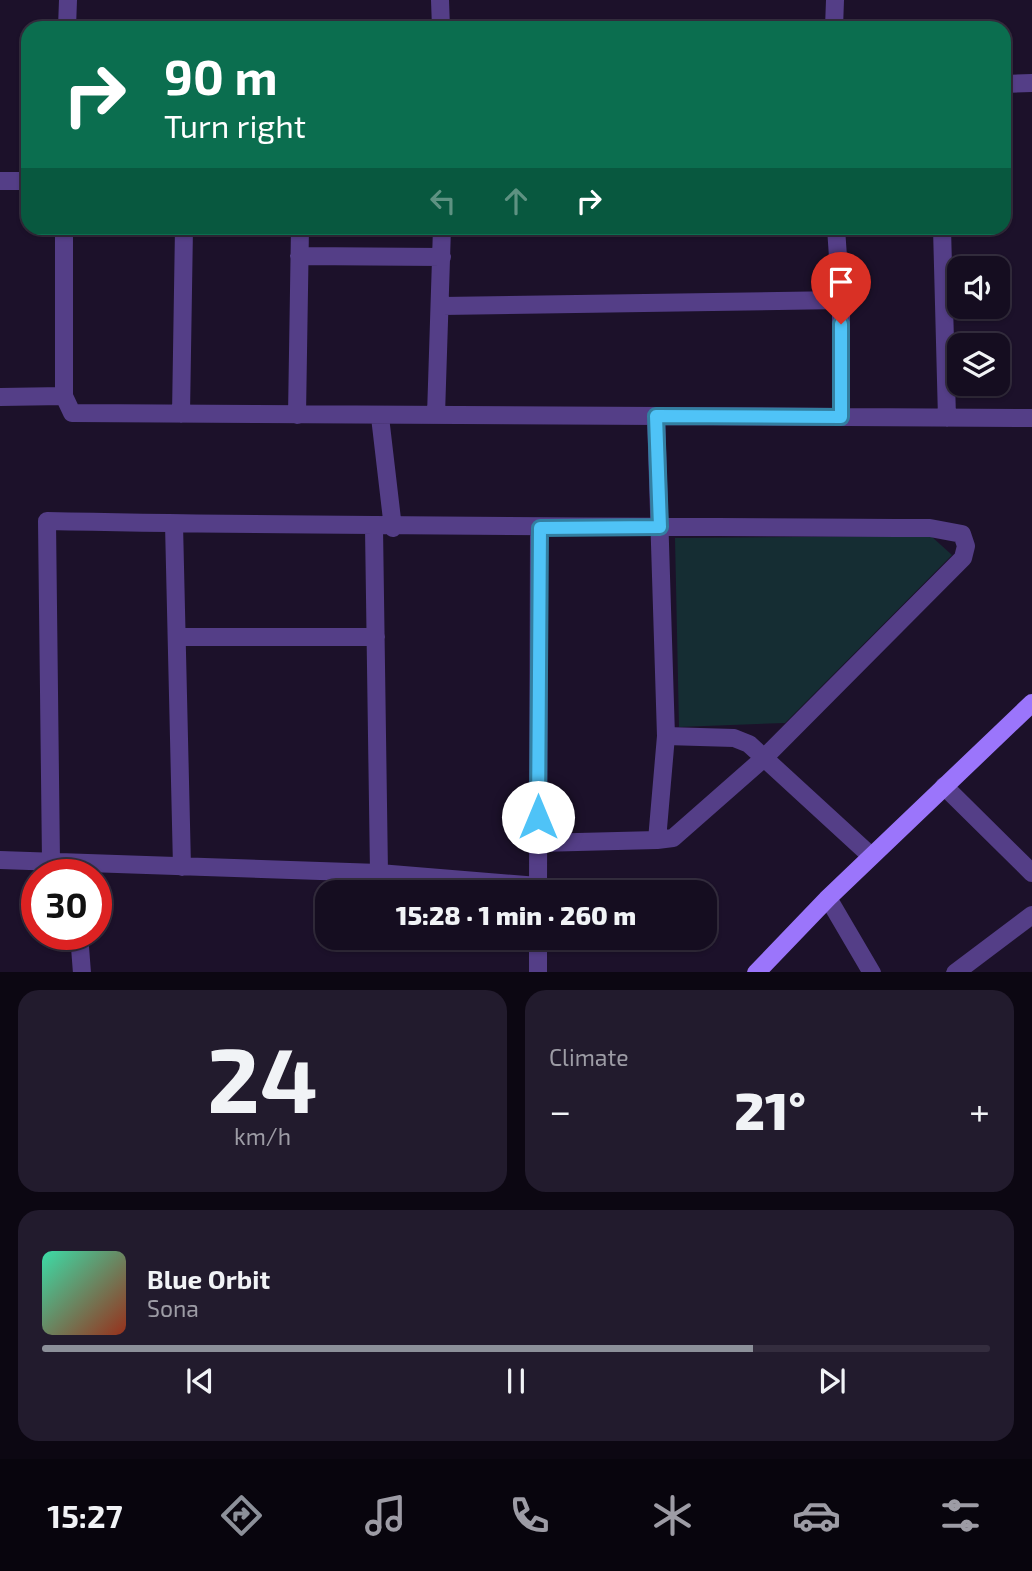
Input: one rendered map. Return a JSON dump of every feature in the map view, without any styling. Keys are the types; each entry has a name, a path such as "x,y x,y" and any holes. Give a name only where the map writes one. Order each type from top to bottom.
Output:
{"main road":[{"path":"756,972 871,856 1032,703"}],"street":[{"path":"67,21 68,0"},
{"path":"440,0 441,21"},
{"path":"834,21 835,0"},
{"path":"1011,84 1032,83"},
{"path":"0,181 21,181"},
{"path":"64,235 64,396 72,413 380,417 1032,418"},
{"path":"181,414 184,235"},
{"path":"297,415 300,235"},
{"path":"436,415 442,306 442,235"},
{"path":"836,235 841,300 841,417"},
{"path":"942,235 947,418"},
{"path":"299,256 442,257"},
{"path":"442,306 841,300"},
{"path":"0,397 64,396"},
{"path":"656,416 666,736 657,840"},
{"path":"380,417 393,528"},
{"path":"51,859 47,522 374,528 930,528 962,534 966,546 963,558 764,758 673,838 538,843"},
{"path":"174,524 182,867"},
{"path":"374,528 379,873"},
{"path":"538,880 540,528"},
{"path":"177,637 376,638"},
{"path":"666,736 734,738 749,744 871,856"},
{"path":"944,786 1032,873"},
{"path":"0,860 21,861"},
{"path":"112,868 182,867 379,873 449,880"},
{"path":"828,898 872,972"},
{"path":"955,972 1032,915"},
{"path":"80,950 82,972"},
{"path":"538,950 538,972"}],"green space":[{"path":"931,536 952,555 785,723 679,727 675,538"}],"route":[{"path":"538,817 540,528 660,527 656,416 841,417 841,324"}]}
